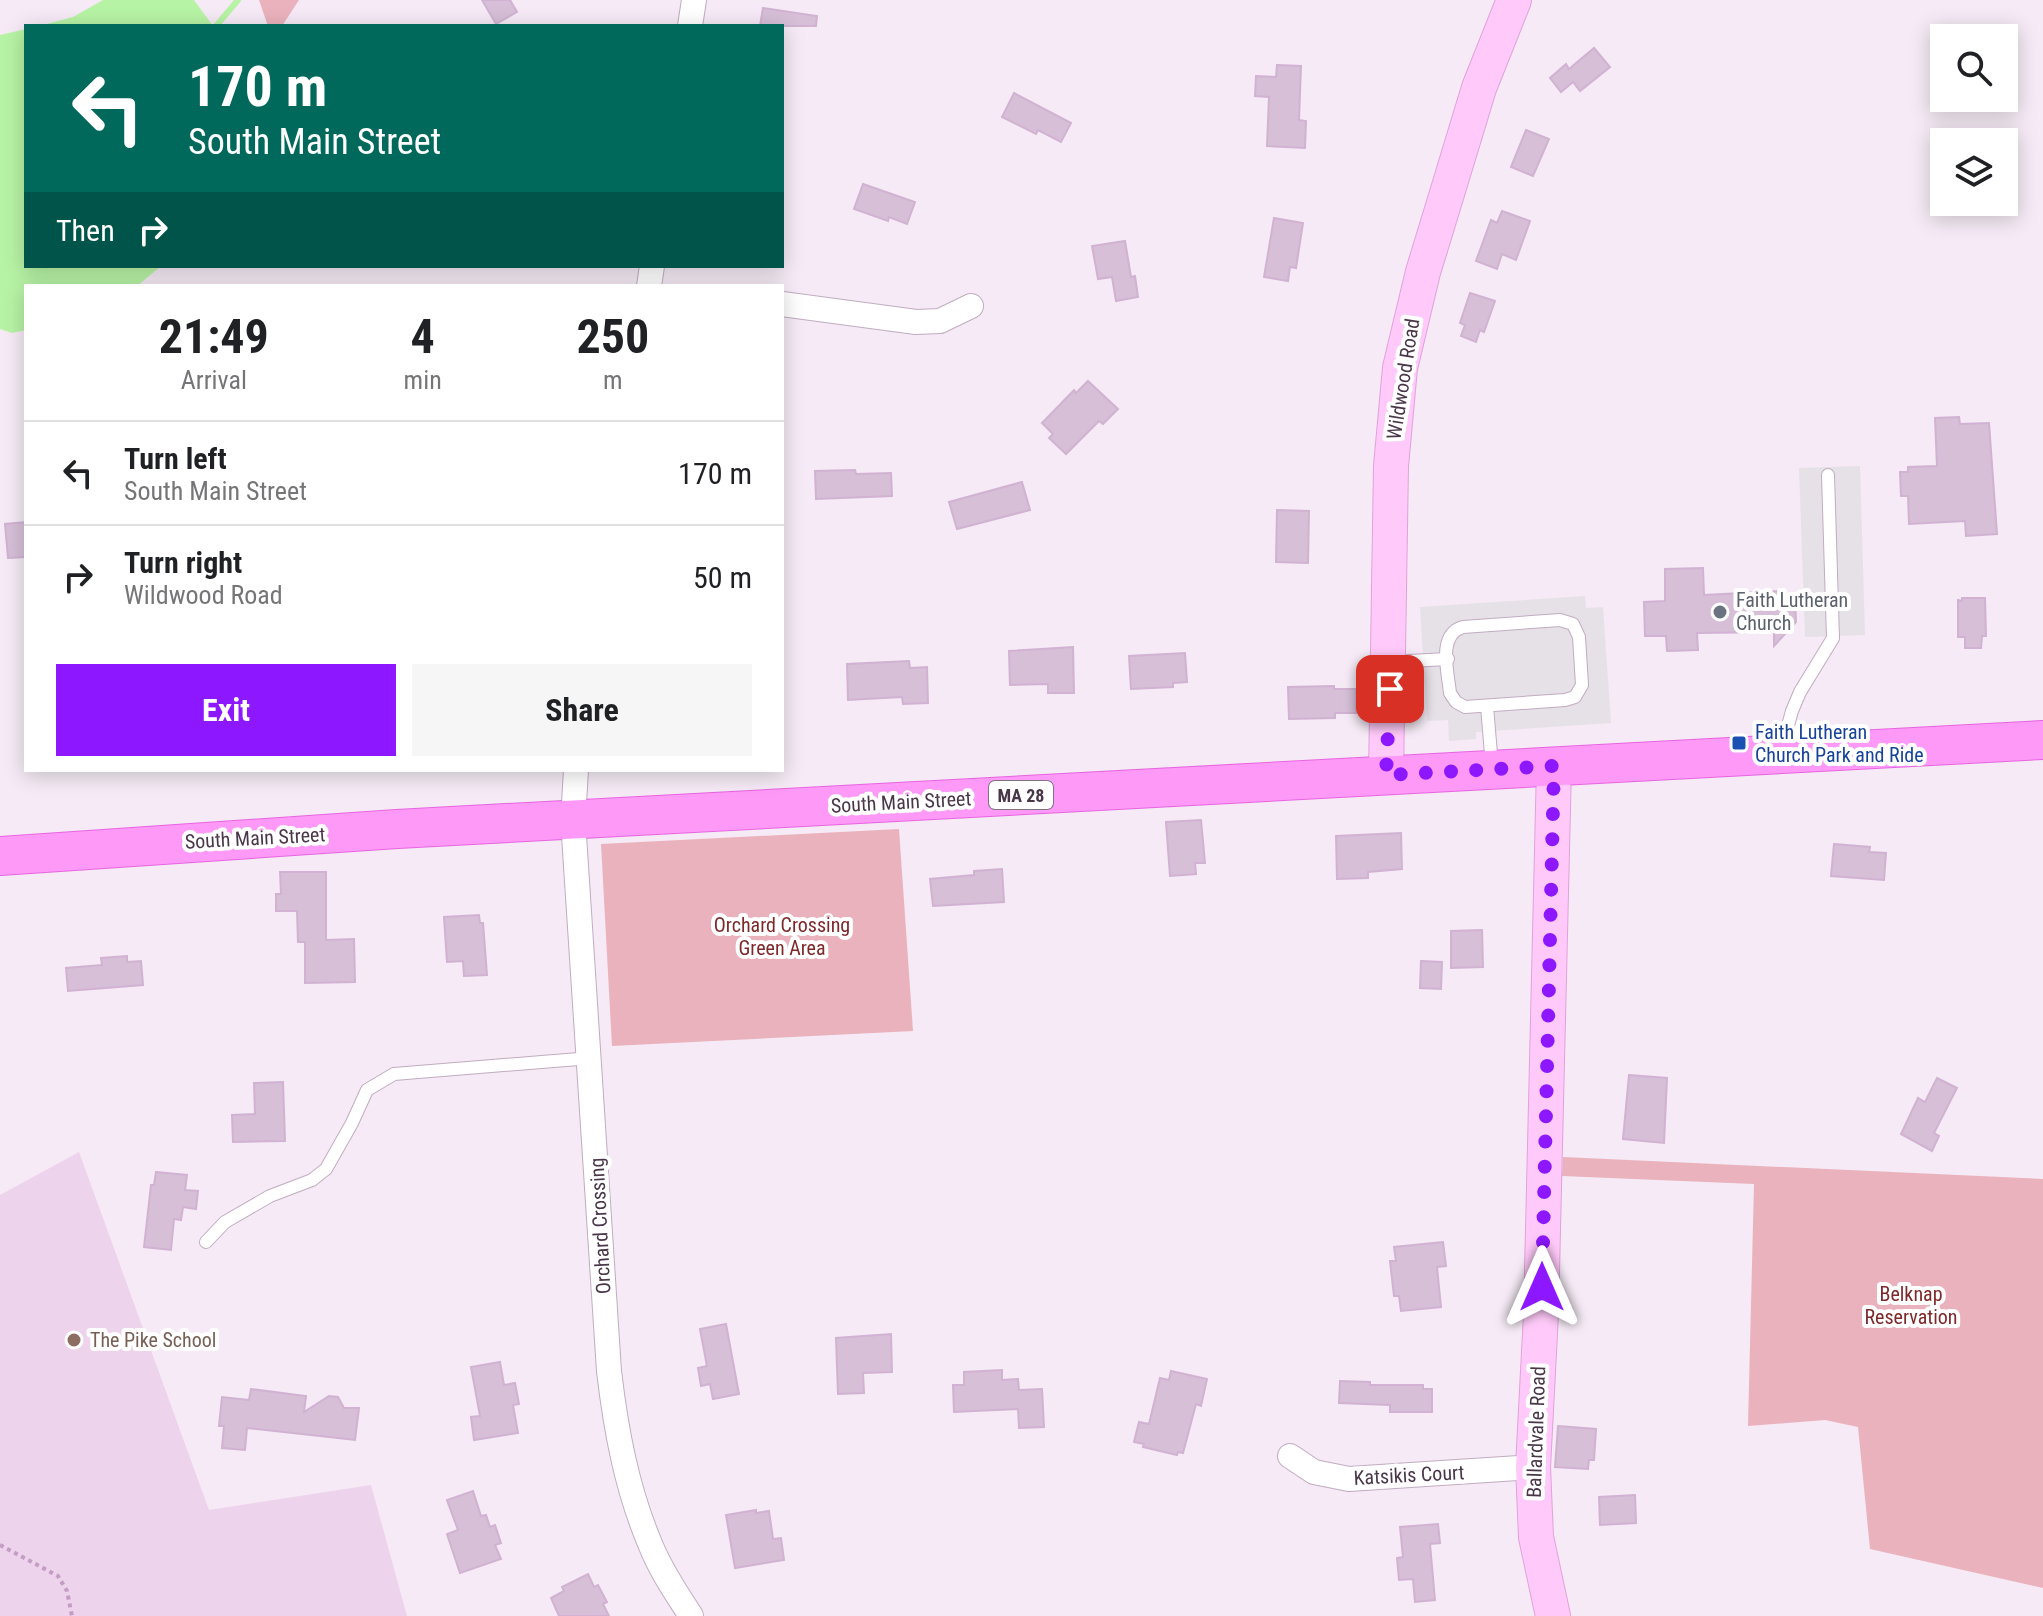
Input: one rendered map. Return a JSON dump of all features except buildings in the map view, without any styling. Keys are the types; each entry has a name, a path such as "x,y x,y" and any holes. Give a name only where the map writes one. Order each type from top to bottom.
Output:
{"main road":[{"name":"South Main Street","path":"0,856 573,820 2043,740"}],"street":[{"path":"690,24 694,0"},
{"name":"Wildwood Road","path":"1386,775 1391,466 1400,368 1423,272 1479,88 1514,0"},
{"path":"784,304 916,322 940,321 971,306"},
{"name":"Ballardvale Road","path":"1553,1616 1536,1537 1533,1467 1541,1314 1554,766"},
{"name":"Orchard Crossing","path":"576,772 573,820 591,1058 608,1358 616,1425 630,1489 651,1548 691,1616"},
{"name":"Katsikis Court","path":"1290,1456 1314,1472 1349,1479 1533,1467"}],"lane":[{"path":"1788,754 1787,729 1792,711 1833,638 1828,475"},
{"path":"1560,620 1575,627 1579,637 1582,685 1575,697 1565,700 1465,707 1453,700 1450,693 1448,659 1448,639 1460,627 1560,620"},
{"path":"1390,662 1448,659"},
{"path":"1487,706 1492,769"},
{"path":"206,1242 225,1222 270,1196 312,1180 326,1169 367,1090 380,1080 394,1074 591,1058"}],"path":[{"path":"0,1545 58,1576 67,1591 72,1616"}],"shaded area":[{"path":"103,0 194,0 212,24 47,24 73,17"},
{"path":"24,29 24,268 159,268 139,284 24,284 24,330 12,333 0,329 0,35"},
{"path":"1860,466 1865,635 1805,637 1799,468"},
{"path":"1585,596 1586,608 1603,607 1611,723 1476,732 1476,739 1449,741 1448,720 1427,721 1420,607"},
{"name":"The Pike School","path":"79,1152 209,1510 371,1485 407,1616 0,1616 0,1195"}],"green space":[{"path":"259,0 299,0 283,24 267,24"},
{"name":"Orchard Crossing Green Area","path":"899,829 913,1031 612,1046 601,844"},
{"name":"Belknap Reservation","path":"1563,1157 2043,1179 2043,1588 1870,1549 1858,1427 1825,1420 1748,1426 1754,1184 1562,1176"}],"waterway":[{"path":"218,24 238,0"}],"place":[{"name":"Faith Lutheran Church","path":"1720,612"},
{"name":"Faith Lutheran Church Park and Ride","path":"1739,743"},
{"name":"The Pike School","path":"74,1340"}],"route":[{"path":"1390,689 1386,775 1554,766 1542,1287"}]}
